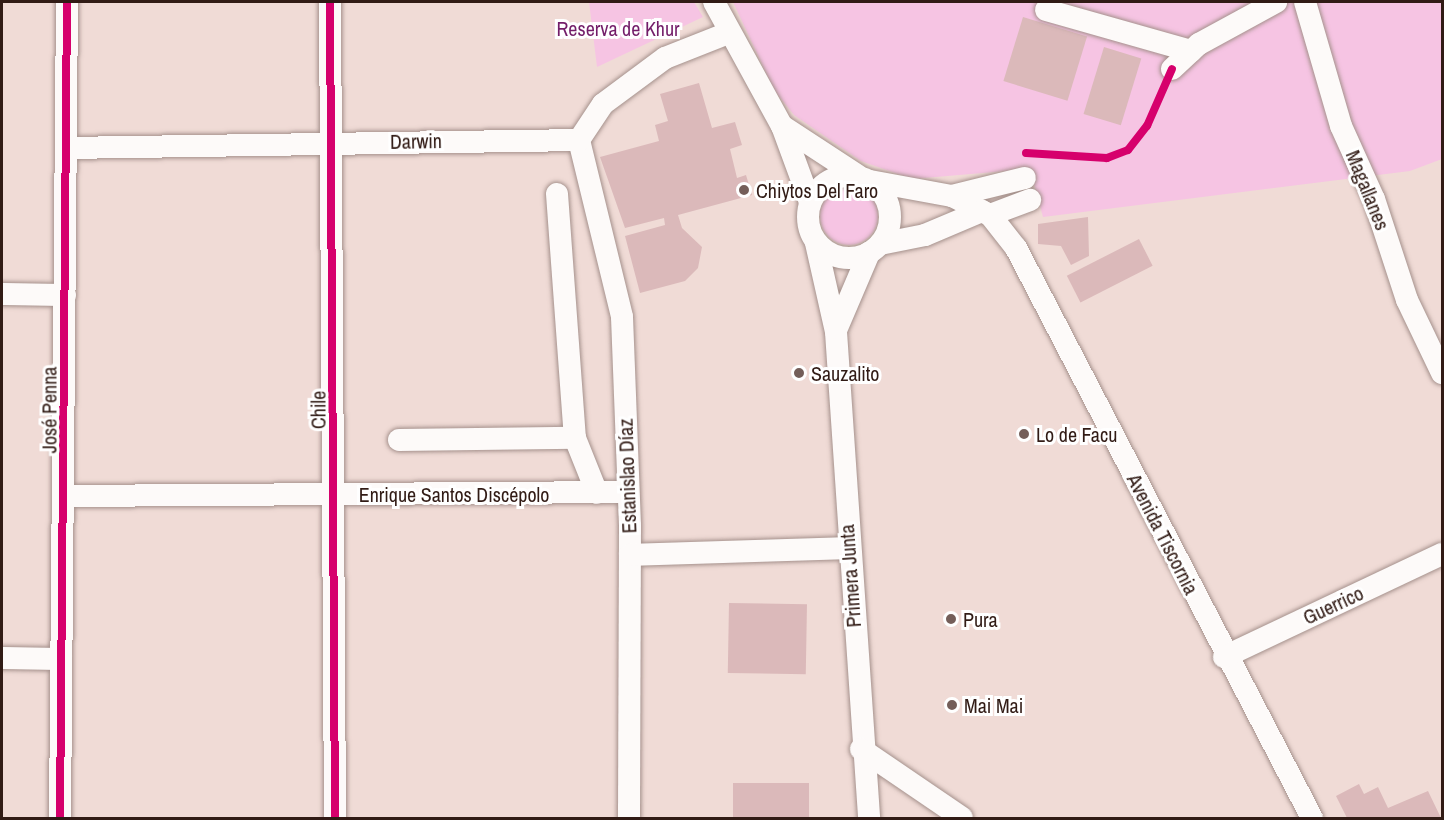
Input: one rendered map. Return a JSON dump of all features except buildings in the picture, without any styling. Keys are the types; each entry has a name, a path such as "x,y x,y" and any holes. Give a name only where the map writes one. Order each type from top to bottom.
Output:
{"street":[{"name":"José Penna","path":"60,819 65,496 67,2"},
{"name":"Chile","path":"330,2 333,142 335,819"},
{"path":"714,2 728,33 782,126 810,202 809,230 816,243 841,258 926,235 986,213 1028,189 952,196"},
{"path":"1172,69 1191,51 1276,2"},
{"name":"Magallanes","path":"1305,2 1341,126 1374,198 1407,300 1443,373"},
{"path":"1046,10 1191,51"},
{"path":"579,140 603,104 666,58 728,33"},
{"path":"782,126 864,178 888,203 888,232 874,249"},
{"name":"Darwin","path":"66,148 333,142 579,140"},
{"name":"Estanislao Díaz","path":"579,140 619,289 630,555 629,819"},
{"path":"810,202 828,180 864,178 952,196 986,213"},
{"path":"557,194 575,438 597,494"},
{"name":"Avenida Tiscornia","path":"986,213 1016,248 1224,657 1312,819"},
{"name":"Primera Junta","path":"816,243 836,332 861,749 869,819"},
{"name":"Primera Junta","path":"836,332 849,290 874,249"},
{"path":"2,294 65,295"},
{"path":"399,440 575,438"},
{"name":"Enrique Santos Discépolo","path":"65,496 627,492"},
{"path":"630,555 848,548"},
{"name":"Guerrico","path":"1224,657 1443,554"},
{"path":"2,658 62,659"},
{"path":"861,749 962,819"}],"green space":[{"name":"Reserva de Khur","path":"589,2 694,2 703,17 597,67"},
{"path":"733,2 1442,2 1442,159 1410,171 1043,217 1030,169 912,179 861,161 794,115 774,90"},
{"path":"843,187 855,187 870,195 878,210 878,222 870,237 855,245 843,245 828,237 820,222 820,210 828,195"}],"cycle path":[{"path":"60,818 67,2"},
{"path":"330,2 335,818"},
{"path":"1026,153 1107,158 1128,150 1147,126 1172,69"}],"place":[{"name":"Chiytos Del Faro","path":"744,190"},
{"name":"Sauzalito","path":"799,373"},
{"name":"Lo de Facu","path":"1024,434"},
{"name":"Pura","path":"951,619"},
{"name":"Mai Mai","path":"952,705"}]}
